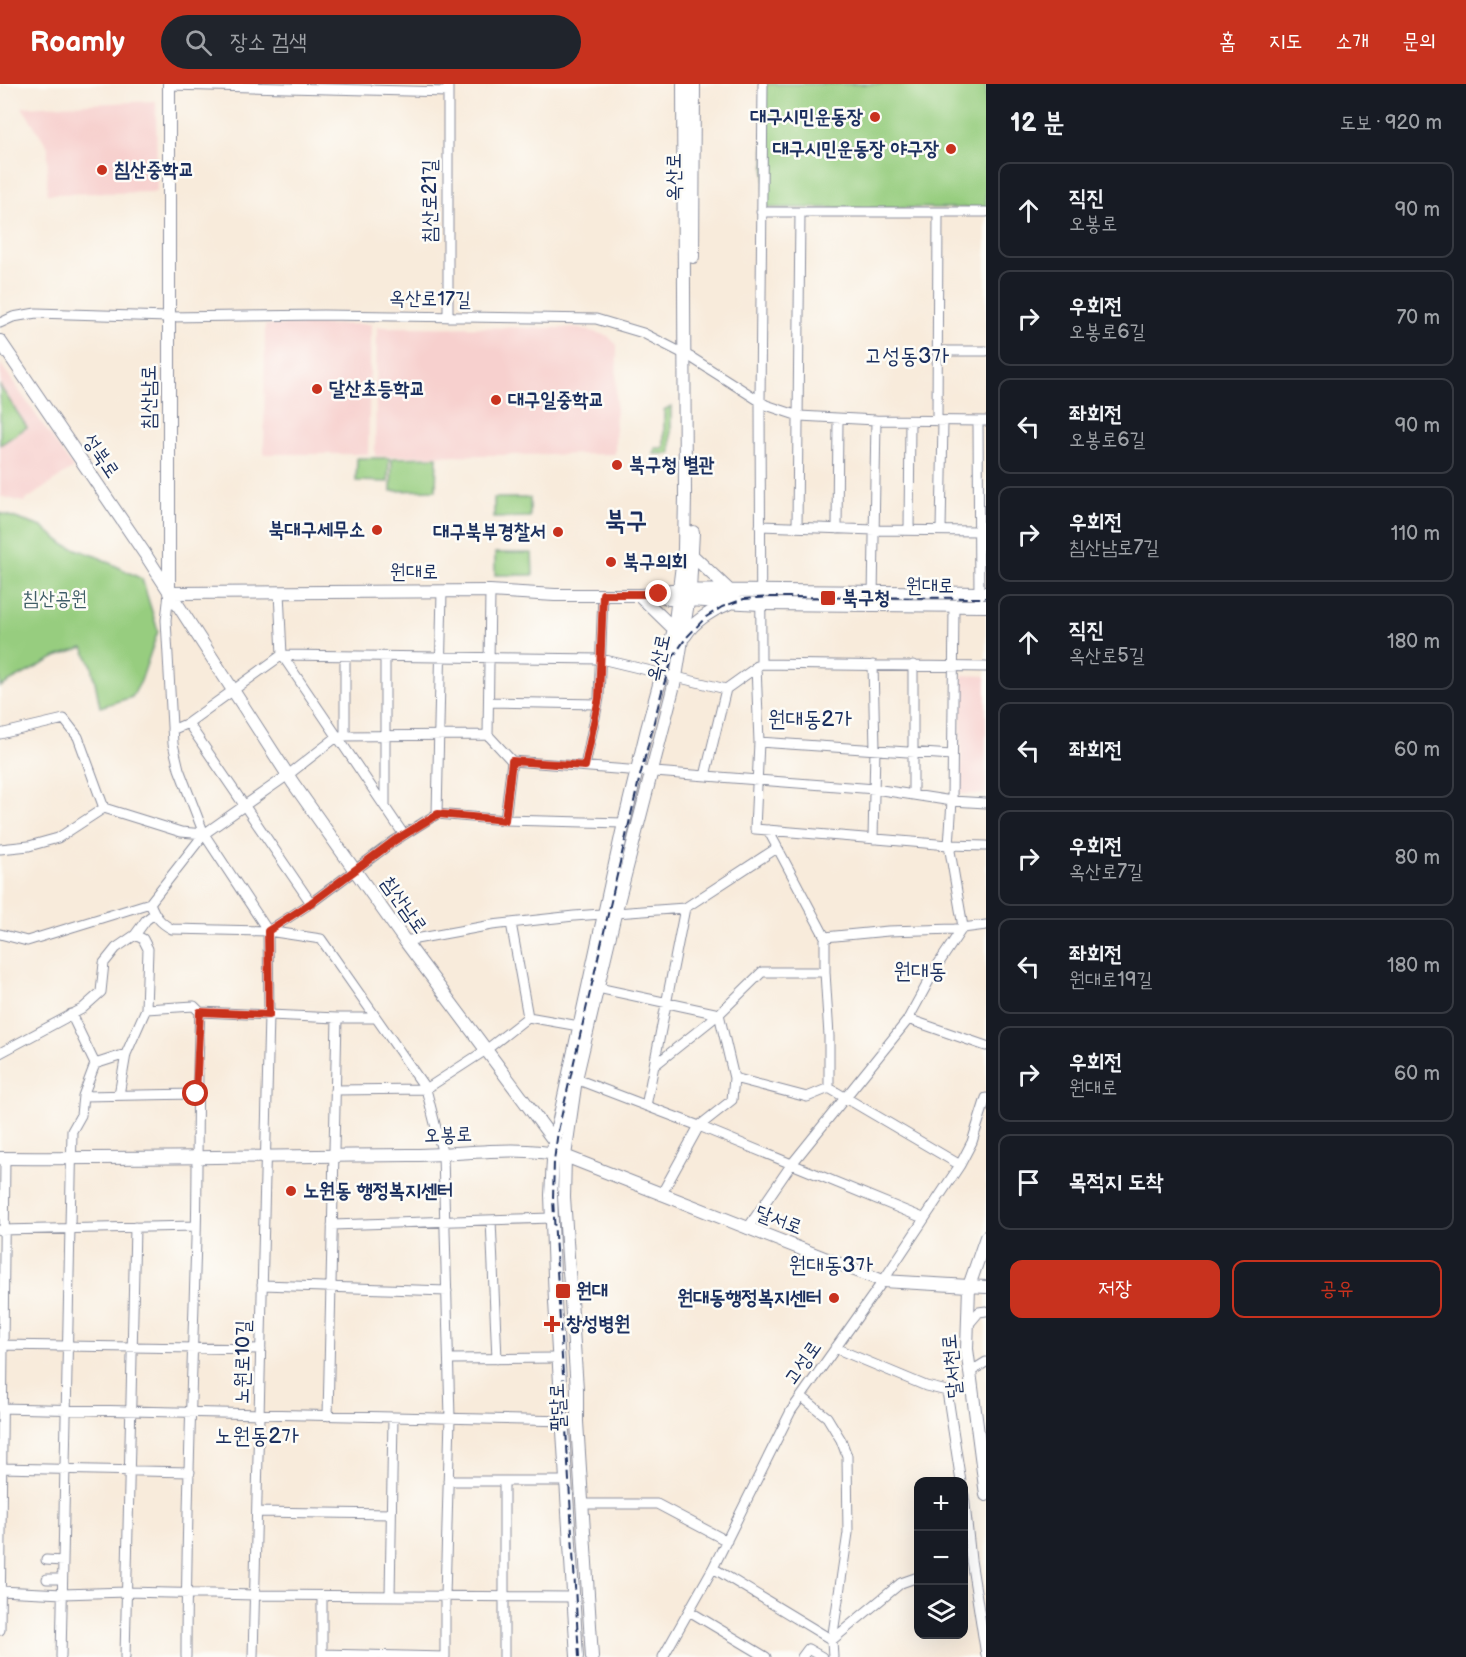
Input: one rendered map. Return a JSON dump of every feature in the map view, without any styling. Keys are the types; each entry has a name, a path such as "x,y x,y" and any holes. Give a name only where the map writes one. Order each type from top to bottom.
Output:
{"main road":[{"name":"옥산로","path":"557,1150 598,987 609,914 676,677 679,633 692,555 684,84"},
{"name":"옥산로","path":"685,595 694,84"},
{"name":"침산남로","path":"169,85 169,593 288,775 557,1150"},
{"name":"성북로","path":"0,341 169,593"},
{"path":"577,1657 565,1481 552,1218 557,1150 579,1026 609,914 624,823 663,674 679,633 689,629 731,597 692,555"},
{"name":"원대로","path":"169,593 490,591 555,595 639,595 659,594 671,590 685,595 760,597 873,591 982,599"},
{"path":"639,595 679,633"},
{"name":"원대로","path":"760,597 873,605 954,606 982,599"},
{"name":"오봉로","path":"3,1158 443,1155 525,1149 557,1150"},
{"name":"달서로","path":"557,1150 661,1195 883,1281 986,1287"},
{"name":"팔달로","path":"557,1150 564,1197 592,1657"},
{"name":"달서천로","path":"986,1237 969,1286 967,1349 986,1495"}],"street":[{"path":"763,84 759,742 755,829 986,846"},
{"name":"침산남로","path":"169,85 448,88"},
{"name":"침산로21길","path":"448,88 448,317"},
{"path":"761,212 986,212"},
{"path":"797,527 800,212"},
{"path":"938,212 942,530"},
{"name":"옥산로17길","path":"0,323 13,317 36,314 168,317 323,315 596,320 643,333 689,356 760,402 798,416 910,421 982,421"},
{"path":"938,351 986,351"},
{"path":"837,529 838,419"},
{"path":"873,605 876,420"},
{"path":"909,530 910,421"},
{"path":"982,421 979,531 982,599"},
{"path":"760,526 979,531"},
{"path":"438,814 442,591"},
{"path":"490,591 488,735 512,761 875,789 952,801 986,803"},
{"path":"279,592 282,655 342,736 404,836"},
{"path":"169,593 166,620 172,730 179,769 204,834 268,931"},
{"path":"585,766 598,704 603,594"},
{"path":"747,1229 791,1165 908,1019 937,966 963,927 949,845 952,801 954,606"},
{"path":"172,730 188,723 282,655 601,659 726,689"},
{"path":"342,736 345,657"},
{"path":"385,657 385,807"},
{"path":"873,664 875,749 873,839"},
{"path":"913,664 913,795"},
{"path":"705,776 726,689 759,665 913,664 986,667"},
{"path":"489,702 598,704"},
{"path":"0,734 64,719 78,737 104,808"},
{"path":"188,723 311,903"},
{"path":"0,934 27,941 150,903 204,834 342,736 488,735"},
{"path":"759,742 952,755"},
{"path":"505,820 512,761"},
{"path":"104,808 181,832 204,834"},
{"path":"0,849 28,846 58,838 104,808"},
{"path":"268,931 438,814 505,820 624,823"},
{"path":"768,830 825,937 830,1036 829,1088"},
{"path":"405,941 511,923 685,908 777,848"},
{"path":"150,903 154,914 162,924 172,929 268,931 321,939 426,1089 443,1155 450,1418 445,1657 322,1655 322,1596"},
{"path":"646,1106 685,908"},
{"path":"0,1053 82,1009 101,993 104,963 116,948 135,935 146,920 154,914"},
{"path":"511,923 528,1017"},
{"path":"825,937 986,925"},
{"name":"노원로10길","path":"253,1657 269,1015 268,931"},
{"path":"119,1095 126,1054 146,1009 148,949 143,939 135,935"},
{"path":"655,1065 719,1014 762,972 825,972"},
{"path":"598,987 719,1014"},
{"path":"146,1009 194,1006 200,1012 376,1018"},
{"path":"186,1657 196,1226 196,1094 200,1012"},
{"path":"61,1657 72,1131 81,1115 83,1096 95,1064 71,1014"},
{"path":"661,1195 699,1126 732,1100 734,1078 719,1014"},
{"path":"335,1090 426,1089 486,1050 528,1017 579,1026"},
{"path":"328,1416 337,1018"},
{"path":"908,1019 986,1046"},
{"path":"95,1064 126,1054"},
{"path":"734,1078 807,1097 829,1088 847,1096 960,1164"},
{"path":"576,1079 699,1126 923,1218"},
{"path":"83,1096 196,1094"},
{"name":"고성로","path":"663,1657 713,1568 782,1430 960,1164 972,1142 986,1098"},
{"path":"0,1630 4,1285 3,1158"},
{"path":"332,1225 552,1218"},
{"path":"491,1220 497,1359"},
{"path":"2,1230 196,1226"},
{"path":"125,1654 135,1227"},
{"path":"977,1262 986,1272"},
{"path":"262,1285 447,1291"},
{"path":"968,1325 979,1312 986,1311"},
{"path":"2,1345 261,1349"},
{"path":"835,1348 926,1386 947,1391 961,1477"},
{"name":"팔달로","path":"449,1359 558,1358"},
{"path":"970,1372 986,1362"},
{"path":"802,1397 827,1417 842,1440 847,1455 848,1533 832,1640 833,1657"},
{"path":"1,1408 577,1422"},
{"path":"390,1596 393,1417"},
{"path":"1,1468 189,1472"},
{"path":"448,1481 565,1481"},
{"path":"504,1481 504,1657"},
{"path":"582,1504 657,1504 726,1541"},
{"path":"257,1512 391,1514"},
{"path":"46,1560 63,1561"},
{"path":"968,1566 986,1655"},
{"path":"713,1568 832,1640"},
{"path":"832,1640 901,1583 914,1578"},
{"path":"47,1579 62,1579"},
{"path":"1,1591 63,1594 126,1592 322,1596 573,1597"},
{"path":"689,1611 766,1657"},
{"path":"802,1657 808,1649 822,1657"}],"shaded area":[{"name":"침산중학교","path":"156,101 157,192 47,194 48,147 22,107"},
{"name":"달산초등학교","path":"371,324 368,454 264,454 265,325"},
{"name":"대구일중학교","path":"377,327 580,328 608,336 617,345 615,454 375,456"},
{"path":"0,363 73,468 23,502 0,496"},
{"path":"962,675 986,676 986,795 960,794"}],"green space":[{"name":"대구시민운동장","path":"764,84 986,84 986,208 765,208"},
{"path":"0,386 27,427 0,445"},
{"path":"671,406 671,454 654,454 655,448 664,448 664,410"},
{"path":"437,457 436,490 391,491 392,458"},
{"path":"357,458 389,458 388,482 356,481"},
{"path":"494,498 530,498 530,517 494,518"},
{"name":"침산공원","path":"0,513 42,527 65,545 96,556 142,579 158,631 141,681 132,697 100,707 92,666 83,648 56,657 0,687"},
{"path":"495,553 532,553 533,575 495,575"}],"railway":[{"path":"579,1657 553,1199 554,1161 558,1131 639,780 673,657 686,638 706,617 722,607 744,599 769,597 986,598"}],"place":[{"name":"대구시민운동장","path":"875,117"},
{"name":"대구시민운동장 야구장","path":"951,149"},
{"name":"침산중학교","path":"102,170"},
{"name":"달산초등학교","path":"317,389"},
{"name":"대구일중학교","path":"496,400"},
{"name":"북구청 별관","path":"617,465"},
{"name":"북대구세무소","path":"377,530"},
{"name":"대구북부경찰서","path":"558,532"},
{"name":"북구의회","path":"611,562"},
{"name":"북구청","path":"828,598"},
{"name":"노원동 행정복지센터","path":"291,1191"},
{"name":"원대","path":"563,1291"},
{"name":"원대동행정복지센터","path":"834,1298"},
{"name":"창성병원","path":"552,1324"}],"district":[{"name":"고성동3가","path":"907,356"},
{"name":"북구","path":"626,521"},
{"name":"원대동2가","path":"810,719"},
{"name":"원대동","path":"920,971"},
{"name":"원대동3가","path":"831,1265"},
{"name":"노원동2가","path":"257,1436"}],"route":[{"path":"196,1094 200,1012 269,1015 268,931 311,903 394,841 438,814 505,820 512,761 585,766 599,698 603,594 659,594"}]}
